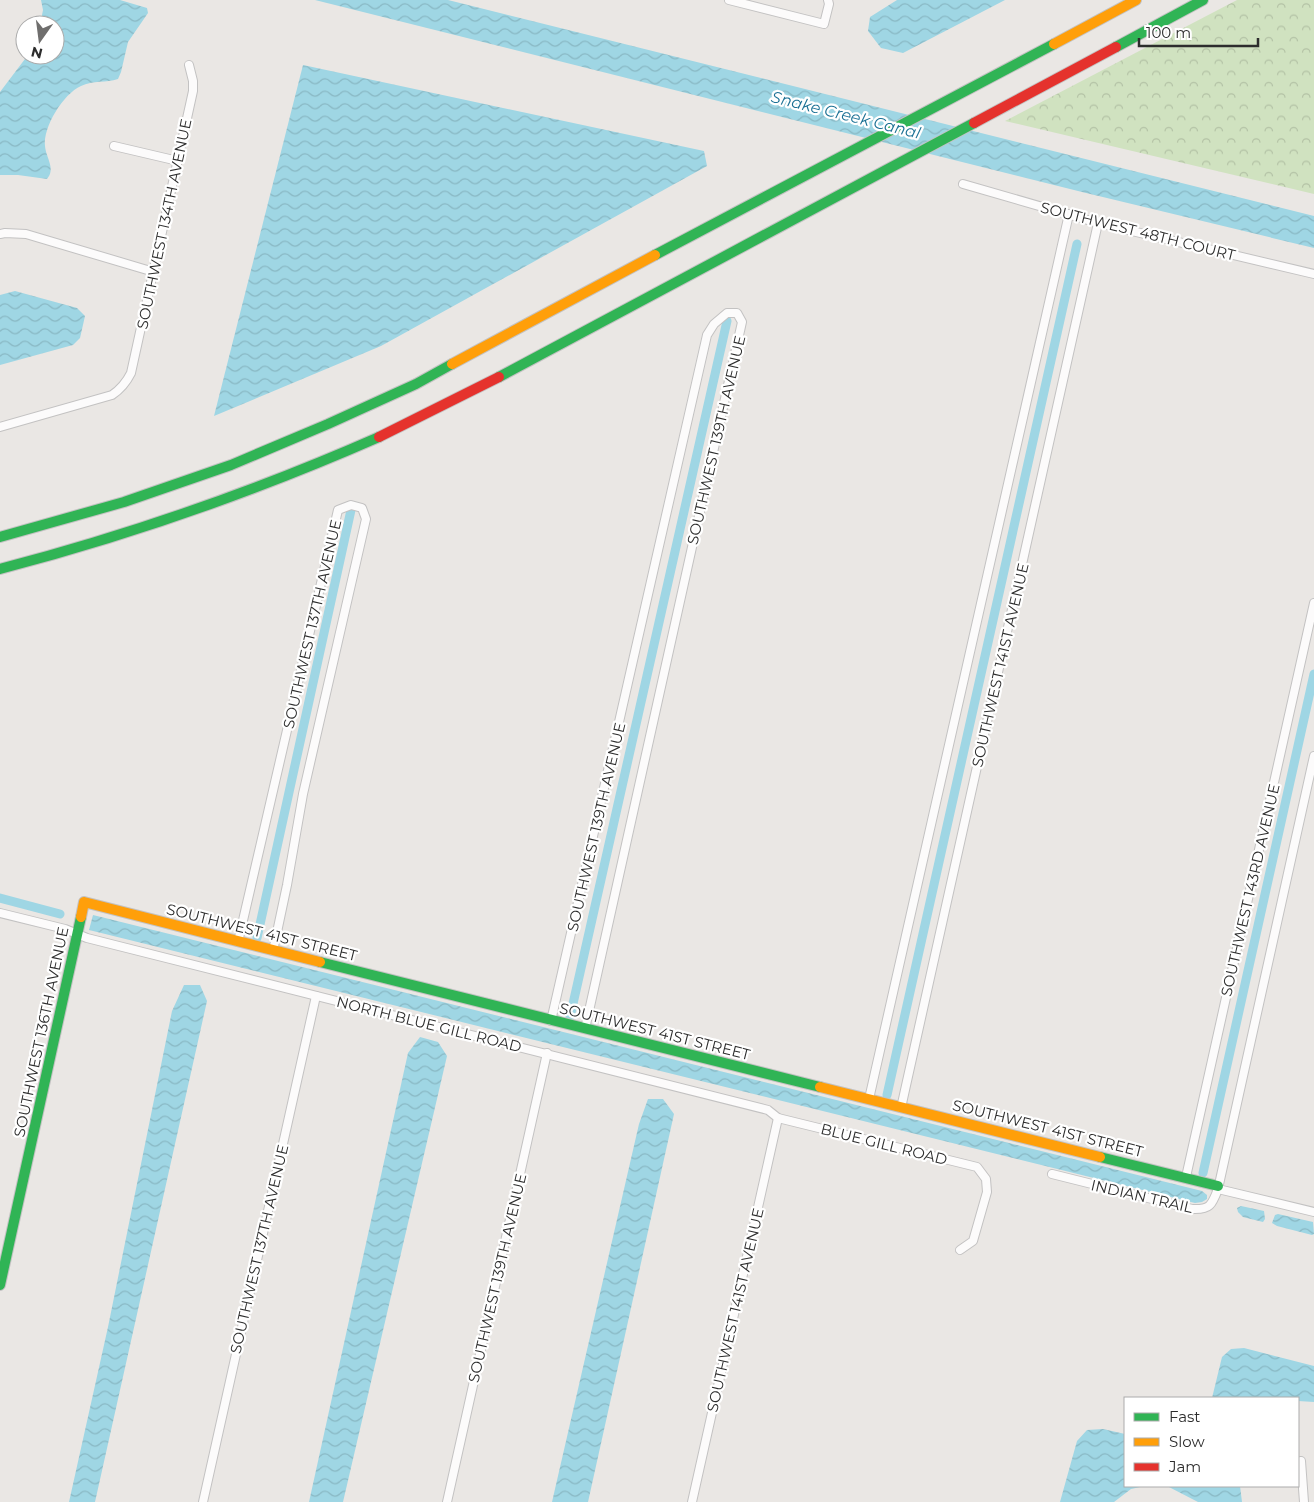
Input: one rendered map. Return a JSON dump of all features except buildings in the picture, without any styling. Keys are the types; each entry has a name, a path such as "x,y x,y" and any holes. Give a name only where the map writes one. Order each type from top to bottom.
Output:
{"main road":[{"path":"0,537 133,499 231,465 416,384 587,291 845,156 1136,0"},
{"path":"0,569 174,519 280,480 381,436 464,395 1203,0"},
{"name":"SOUTHWEST 41ST STREET","path":"84,902 551,1021 1186,1177 1218,1187"},
{"name":"SOUTHWEST 136TH AVENUE","path":"0,1285 84,902"}],"street":[{"path":"729,0 824,24 829,4 828,0"},
{"name":"SOUTHWEST 134TH AVENUE","path":"0,427 112,395 127,382 131,373 154,272 193,91 193,81 188,65"},
{"path":"114,146 178,161"},
{"name":"SOUTHWEST 48TH COURT","path":"963,184 1098,223 1314,274"},
{"path":"869,1099 1069,214"},
{"name":"SOUTHWEST 141ST AVENUE","path":"901,1108 1098,223"},
{"path":"0,234 5,232 26,234 154,272"},
{"name":"SOUTHWEST 139TH AVENUE","path":"551,1021 707,335 714,324 726,313 737,313 742,322 585,1029"},
{"name":"SOUTHWEST 137TH AVENUE","path":"238,942 338,510 351,505 362,508 366,519 303,794 288,885 273,951"},
{"name":"SOUTHWEST 143RD AVENUE","path":"1186,1177 1314,603"},
{"path":"1314,756 1218,1187 1314,1212"},
{"name":"NORTH BLUE GILL ROAD","path":"0,913 65,929 78,935 768,1110 778,1118"},
{"name":"SOUTHWEST 137TH AVENUE","path":"203,1502 316,996"},
{"name":"SOUTHWEST 139TH AVENUE","path":"447,1502 547,1053"},
{"name":"SOUTHWEST 141ST AVENUE","path":"692,1502 778,1118"},
{"name":"BLUE GILL ROAD","path":"778,1118 977,1168 986,1179 987,1192 973,1241 960,1250"},
{"name":"INDIAN TRAIL","path":"1052,1174 1202,1210 1209,1207 1213,1202 1218,1187"},
{"path":"1301,1461 1304,1502"}],"green space":[{"path":"1237,0 1314,0 1314,194 1005,121"}],"water":[{"path":"41,0 120,0 147,8 148,13 128,42 118,79 81,86 61,103 51,121 45,138 45,146 51,167 50,175 47,179 18,175 0,175 0,92 20,65 65,65 65,15 42,15"},
{"name":"Snake Creek Canal","path":"315,0 448,0 1314,216 1314,248 1082,192"},
{"path":"897,0 1005,0 903,53 881,48 868,31 870,17"},
{"path":"303,65 704,151 707,166 381,346 214,416"},
{"path":"15,291 77,308 85,316 80,338 73,345 0,365 0,295"},
{"path":"93,915 1202,1191 1207,1195 1207,1199 1195,1203 89,930"},
{"path":"184,985 200,985 207,1001 95,1502 69,1502 108,1327 172,1011"},
{"path":"420,1037 438,1042 447,1056 343,1502 309,1502 408,1053"},
{"path":"648,1099 663,1099 674,1114 588,1502 552,1502 639,1124"},
{"path":"1241,1206 1264,1211 1265,1219 1263,1222 1243,1217 1237,1208"},
{"path":"1278,1214 1313,1222 1314,1234 1277,1226 1272,1223 1275,1215"},
{"path":"1244,1348 1314,1366 1314,1402 1299,1401 1299,1397 1212,1397 1222,1357 1231,1349"},
{"path":"1103,1429 1124,1434 1124,1487 1140,1487 1131,1489 1114,1502 1060,1502 1077,1441 1087,1430"},
{"path":"1169,1487 1240,1487 1242,1502 1198,1502"}],"waterway":[{"path":"887,1095 1077,244"},
{"path":"570,1017 727,321"},
{"path":"257,938 351,510"},
{"path":"1203,1173 1314,674"},
{"path":"0,898 60,914"}],"traffic: fast":[{"path":"1116,47 1203,0"},
{"path":"655,255 1054,44"},
{"path":"499,377 974,123"},
{"path":"0,537 124,502 231,465 416,384 452,364"},
{"path":"0,569 97,542 192,511 286,476 379,437"},
{"path":"0,1285 81,917"},
{"path":"320,962 820,1087"},
{"path":"1100,1157 1218,1186"}],"traffic: slow":[{"path":"1054,44 1136,0"},
{"path":"452,364 655,255"},
{"path":"81,917 84,902 320,962"},
{"path":"820,1087 1100,1157"}],"traffic: jam":[{"path":"974,123 1116,47"},
{"path":"379,437 499,377"}]}
